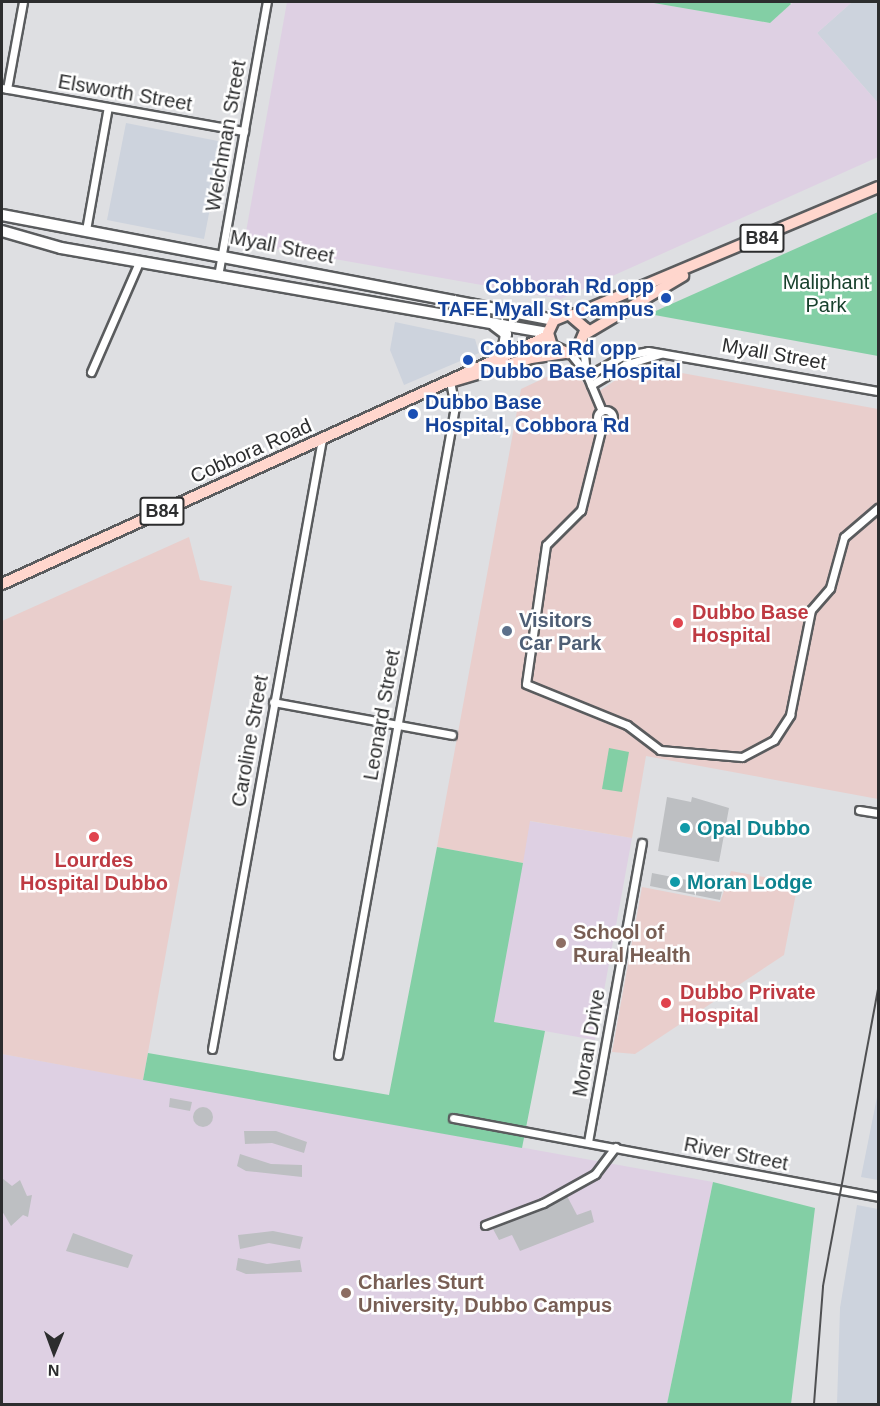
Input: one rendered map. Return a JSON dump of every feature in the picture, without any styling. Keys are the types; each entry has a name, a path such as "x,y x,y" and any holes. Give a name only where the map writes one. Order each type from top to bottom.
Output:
{"main road":[{"name":"B84","path":"554,320 574,315 696,268 879,187"},
{"name":"B84","path":"587,333 696,268"},
{"path":"574,315 587,333 583,345"},
{"path":"554,320 548,334 556,350 568,353"},
{"name":"Cobbora Road","path":"2,584 450,382 548,334"},
{"name":"B84","path":"568,353 583,345"},
{"name":"Cobbora Road","path":"450,382 568,353"}],"street":[{"path":"4,88 23,2"},
{"name":"Welchman Street","path":"218,276 267,2"},
{"name":"Elsworth Street","path":"4,88 244,131"},
{"path":"86,230 108,107"},
{"name":"Myall Street","path":"2,215 222,254 554,320"},
{"name":"Myall Street","path":"2,231 138,262 548,334"},
{"path":"91,372 138,262"},
{"path":"489,322 506,334 502,358"},
{"path":"583,345 586,374"},
{"path":"568,353 586,374 602,411 613,417 602,426 581,510 546,545 526,684 627,725 660,750 742,757 763,749 781,732 789,716 811,610 830,588 844,537 879,508"},
{"name":"Myall Street","path":"586,374 630,353 662,354 879,391"},
{"name":"Myall Street","path":"591,385 624,365 662,354"},
{"name":"Leonard Street","path":"338,1055 455,407 450,382"},
{"path":"602,411 597,418 602,426"},
{"name":"Caroline Street","path":"212,1049 322,439"},
{"path":"273,702 452,735"},
{"path":"859,810 879,813"},
{"name":"Moran Drive","path":"588,1142 642,843"},
{"name":"River Street","path":"453,1118 879,1197"},
{"path":"485,1225 543,1203 596,1174 615,1147"}],"shaded area":[{"path":"287,2 648,2 769,23 794,2 852,2 817,33 878,103 878,157 561,299 244,243"},
{"path":"852,2 878,2 878,103 817,33"},
{"path":"126,123 223,142 204,239 107,220"},
{"path":"395,322 475,339 479,353 404,385 390,350"},
{"name":"Dubbo Base Hospital","path":"572,365 592,396 638,365 878,409 878,799 646,756 632,838 530,821 523,863 437,847 521,389"},
{"name":"Lourdes Hospital Dubbo","path":"189,537 200,580 232,586 143,1080 2,1054 2,621"},
{"name":"School of Rural Health","path":"529,821 632,838 595,1040 494,1022"},
{"name":"Dubbo Private Hospital","path":"731,871 798,883 784,955 635,1054 612,1052 642,887 720,902"},
{"name":"Charles Sturt University, Dubbo Campus","path":"2,1054 713,1182 667,1404 2,1404"},
{"path":"878,1092 878,1180 861,1177"},
{"path":"857,1205 878,1209 878,1404 837,1404 840,1308"}],"green space":[{"path":"648,2 789,2 791,4 770,23"},
{"name":"Maliphant Park","path":"878,212 878,356 649,314"},
{"path":"609,748 629,752 622,792 602,789"},
{"path":"437,847 523,863 494,1022 545,1031 522,1148 143,1080 148,1053 389,1095"},
{"path":"713,1182 815,1208 791,1404 667,1404"}],"building":[{"name":"Opal Dubbo","path":"667,797 691,802 692,797 729,808 719,862 658,851"},
{"name":"Moran Lodge","path":"652,873 723,887 720,900 650,886"},
{"path":"170,1098 192,1102 190,1111 169,1107"},
{"path":"203,1107 210,1110 213,1117 210,1124 203,1127 196,1124 193,1117 196,1110"},
{"path":"244,1131 276,1131 307,1142 304,1153 272,1143 245,1144"},
{"path":"240,1154 271,1164 302,1165 302,1177 246,1171 237,1166"},
{"path":"2,1178 12,1186 20,1180 27,1196 32,1195 28,1217 23,1215 11,1226 2,1211"},
{"path":"567,1196 577,1215 591,1210 594,1222 520,1251 512,1235 499,1240 493,1229"},
{"path":"273,1231 303,1237 300,1249 269,1243 240,1249 238,1235"},
{"path":"73,1233 133,1255 128,1268 66,1251"},
{"path":"238,1258 267,1264 300,1260 302,1272 246,1274 236,1270"}],"railway":[{"path":"814,1404 823,1286 878,990"}],"place":[{"name":"Cobborah Rd opp TAFE Myall St Campus","path":"666,298"},
{"name":"Cobbora Rd opp Dubbo Base Hospital","path":"468,360"},
{"name":"Dubbo Base Hospital, Cobbora Rd","path":"413,414"},
{"name":"Dubbo Base Hospital","path":"678,623"},
{"name":"Visitors Car Park","path":"507,631"},
{"name":"Opal Dubbo","path":"685,828"},
{"name":"Lourdes Hospital Dubbo","path":"94,837"},
{"name":"Moran Lodge","path":"675,882"},
{"name":"School of Rural Health","path":"561,943"},
{"name":"Dubbo Private Hospital","path":"666,1003"},
{"name":"Charles Sturt University, Dubbo Campus","path":"346,1293"}]}
